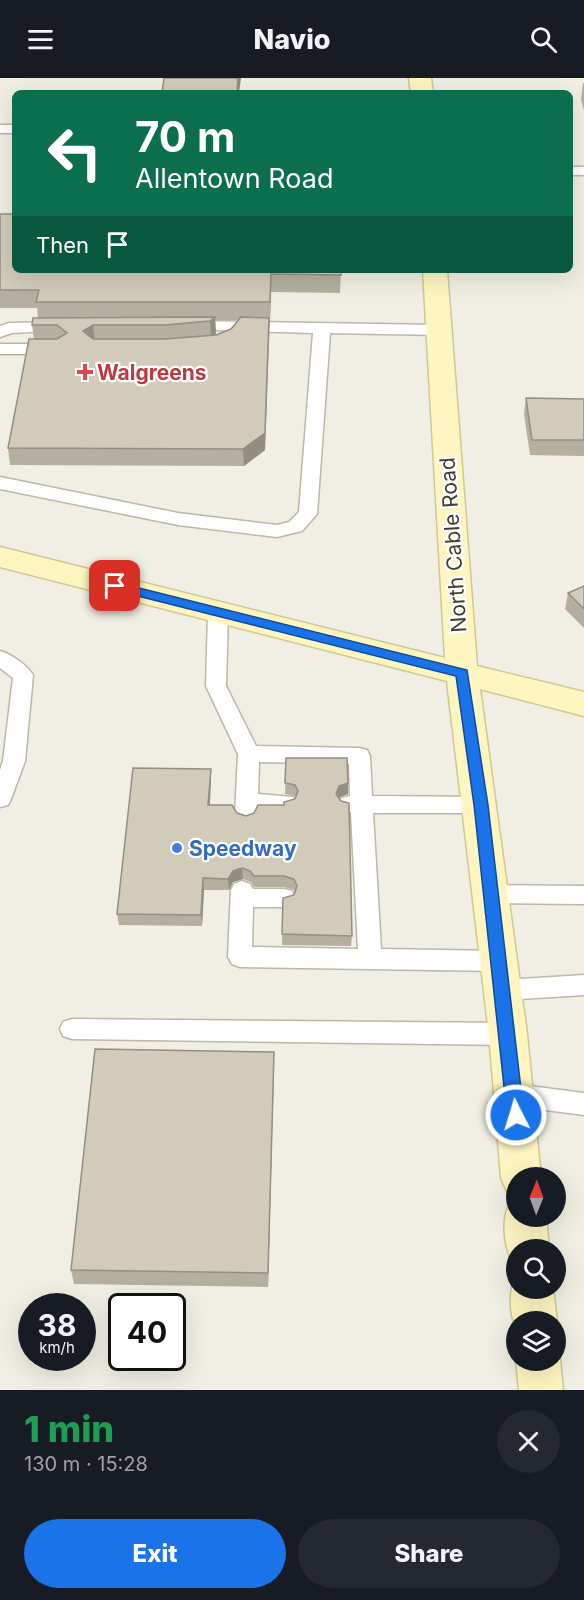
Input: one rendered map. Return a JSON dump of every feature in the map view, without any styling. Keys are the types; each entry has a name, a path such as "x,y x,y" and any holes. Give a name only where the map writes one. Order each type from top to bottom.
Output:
{"street":[{"name":"North Cable Road","path":"435,273 462,673 481,805 508,1034 520,1167"},
{"path":"0,557 584,704"},
{"path":"539,1371 541,1390"}],"lane":[{"path":"169,326 439,330"},
{"path":"0,332 9,328 78,327"},
{"path":"216,345 225,340 236,327"},
{"path":"0,483 178,519 277,531 295,527 308,514 322,328"},
{"path":"0,348 59,349"},
{"path":"218,613 216,686 249,754 246,809 285,803"},
{"path":"0,658 23,675 14,761 0,799"},
{"path":"249,754 359,756 355,804 358,899 370,957"},
{"path":"355,804 481,805"},
{"path":"284,898 243,894 240,957 370,957 584,986"},
{"path":"490,894 584,895"},
{"path":"72,1029 508,1034"},
{"path":"514,1095 584,1104"}],"building":[{"path":"164,78 238,78 237,90 162,90"},
{"path":"0,214 12,214 12,273 341,273 341,275 271,274 270,302 36,302 39,290 0,290"},
{"name":"Walgreens","path":"215,317 210,321 165,325 93,325 83,331 93,339 165,339 216,335 231,329 241,317 269,318 265,433 243,449 8,448 29,339 57,339 67,333 57,325 32,325 33,318"},
{"path":"526,398 584,399 584,440 532,440"},
{"path":"584,586 584,609 568,593"},
{"path":"286,758 347,758 348,783 339,786 336,794 341,801 349,803 352,936 282,934 283,898 294,895 297,886 294,879 284,876 254,876 250,871 242,868 233,871 228,879 203,878 201,915 117,914 133,768 211,769 208,805 232,805 237,813 246,816 254,813 258,805 284,805 284,802 295,799 298,791 295,785 285,783"},
{"path":"95,1049 274,1052 268,1273 71,1270"}],"place":[{"name":"Walgreens","path":"85,372"},
{"name":"Speedway","path":"177,848"}],"route":[{"path":"115,586 462,673 481,805 516,1115"}]}
